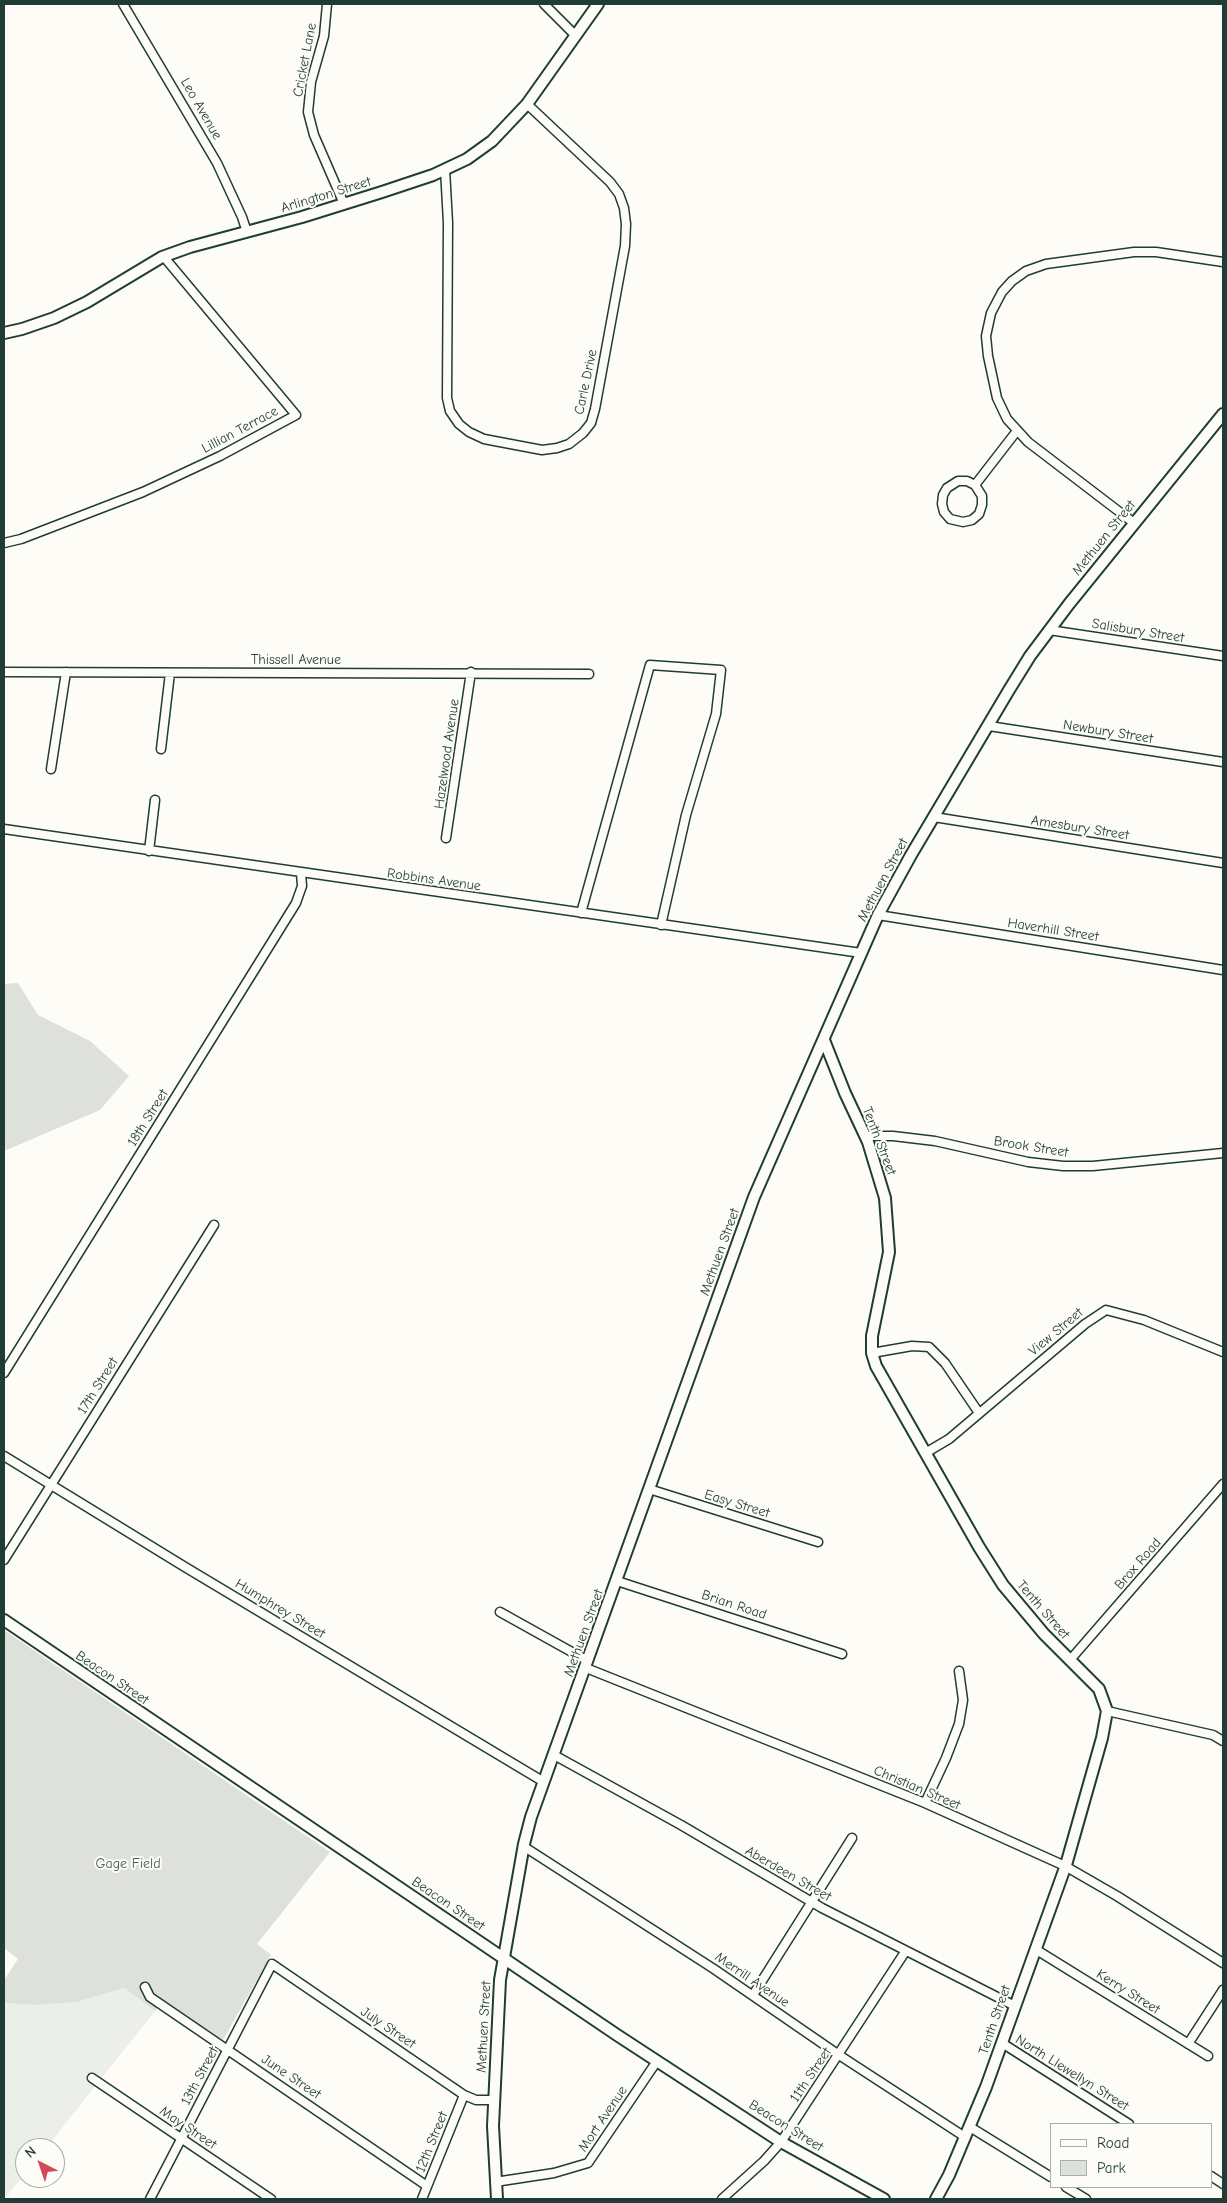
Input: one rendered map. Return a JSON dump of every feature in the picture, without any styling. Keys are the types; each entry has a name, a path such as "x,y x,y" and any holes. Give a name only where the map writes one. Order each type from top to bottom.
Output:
{"street":[{"name":"Leo Avenue","path":"123,4 217,163 247,232"},
{"name":"Cricket Lane","path":"327,4 324,36 311,82 308,112 314,134 344,204"},
{"path":"544,4 575,35"},
{"name":"Arlington Street","path":"4,333 22,329 69,310 164,257 190,247 344,204 445,169 480,150 527,104 598,4"},
{"name":"Carle Drive","path":"445,169 448,223 447,398 450,411 459,424 469,432 484,439 542,450 570,444 591,423 595,409 625,246 626,224 624,208 610,182 527,104"},
{"path":"1134,523 1016,432 1000,406 988,356 986,336 988,321 1002,292 1012,281 1026,271 1046,264 1134,252 1165,253 1223,262"},
{"name":"Lillian Terrace","path":"4,543 21,539 152,488 220,456 296,415 267,383 164,257"},
{"name":"Methuen Street","path":"497,2199 494,2100 500,1980 531,1817 754,1197 878,915 1030,656 1134,523 1223,414"},
{"path":"975,485 1016,432"},
{"path":"958,481 967,481 975,485 982,496 979,514 972,520 963,522 950,519 944,512 942,504 944,491 958,481"},
{"name":"Salisbury Street","path":"1049,630 1223,656"},
{"path":"581,913 650,666 721,670 716,714 686,815 661,925"},
{"name":"Thissell Avenue","path":"4,672 470,672 589,674"},
{"path":"51,769 66,672"},
{"path":"161,749 170,672"},
{"name":"Hazelwood Avenue","path":"446,838 470,672"},
{"name":"Newbury Street","path":"989,726 1223,762"},
{"path":"149,851 155,800"},
{"name":"Amesbury Street","path":"934,817 1223,863"},
{"name":"Robbins Avenue","path":"4,829 861,953"},
{"name":"18th Street","path":"4,1372 296,904 302,886 301,873"},
{"name":"Haverhill Street","path":"878,915 1223,970"},
{"name":"Tenth Street","path":"824,1040 874,1159 885,1198 890,1245 886,1274 872,1336 872,1353 882,1378 927,1452 966,1526 1003,1585 1027,1615 1099,1689 1107,1711 1102,1738 1065,1866 1036,1949 970,2127 949,2175 936,2199"},
{"name":"Brook Street","path":"865,1136 893,1136 935,1141 1028,1162 1063,1166 1093,1166 1223,1153"},
{"name":"17th Street","path":"4,1560 214,1226"},
{"name":"View Street","path":"927,1452 949,1439 1085,1324 1106,1310 1144,1320 1223,1352"},
{"path":"872,1353 912,1346 926,1346 936,1352 979,1413"},
{"name":"Humphrey Street","path":"4,1456 201,1577 544,1782"},
{"name":"Brox Road","path":"1070,1660 1223,1484"},
{"name":"Easy Street","path":"650,1489 818,1542"},
{"name":"Brian Road","path":"617,1581 842,1654"},
{"name":"Christian Street","path":"500,1612 587,1665 924,1804 1065,1866 1117,1896 1223,1963"},
{"name":"Beacon Street","path":"4,1620 657,2060 782,2142 884,2199"},
{"path":"924,1804 946,1758 959,1724 963,1700 959,1671"},
{"path":"1107,1711 1213,1735 1223,1741"},
{"name":"Aberdeen Street","path":"554,1755 681,1825 812,1902 905,1952 1015,2006"},
{"path":"753,1995 852,1838"},
{"name":"Merrill Avenue","path":"524,1846 966,2137"},
{"name":"Kerry Street","path":"1036,1949 1208,2056"},
{"name":"11th Street","path":"722,2199 782,2142 905,1952"},
{"name":"July Street","path":"272,1964 464,2095 476,2100 494,2100"},
{"name":"13th Street","path":"150,2199 272,1964"},
{"name":"June Street","path":"145,1987 150,1997 428,2186"},
{"path":"1188,2044 1223,1990"},
{"name":"North Llewellyn Street","path":"1002,2043 1127,2123"},
{"name":"Mort Avenue","path":"495,2182 554,2173 588,2163 657,2060"},
{"name":"May Street","path":"92,2078 271,2199"},
{"name":"12th Street","path":"422,2199 464,2095"},
{"path":"970,2127 1050,2176"},
{"path":"1212,2177 1223,2184"},
{"path":"1068,2188 1086,2199"}],"shaded area":[{"path":"124,1988 155,2011 54,2138 15,2138 15,2186 4,2199 4,2003 35,2005 77,2002"}],"green space":[{"path":"18,983 38,1015 90,1041 129,1076 100,1110 4,1151 4,984"},
{"name":"Gage Field","path":"4,1630 330,1852 257,1944 271,1955 223,2040 164,2000 155,2011 124,1988 77,2002 35,2005 4,2003 4,1980 18,1959 4,1948"}]}
